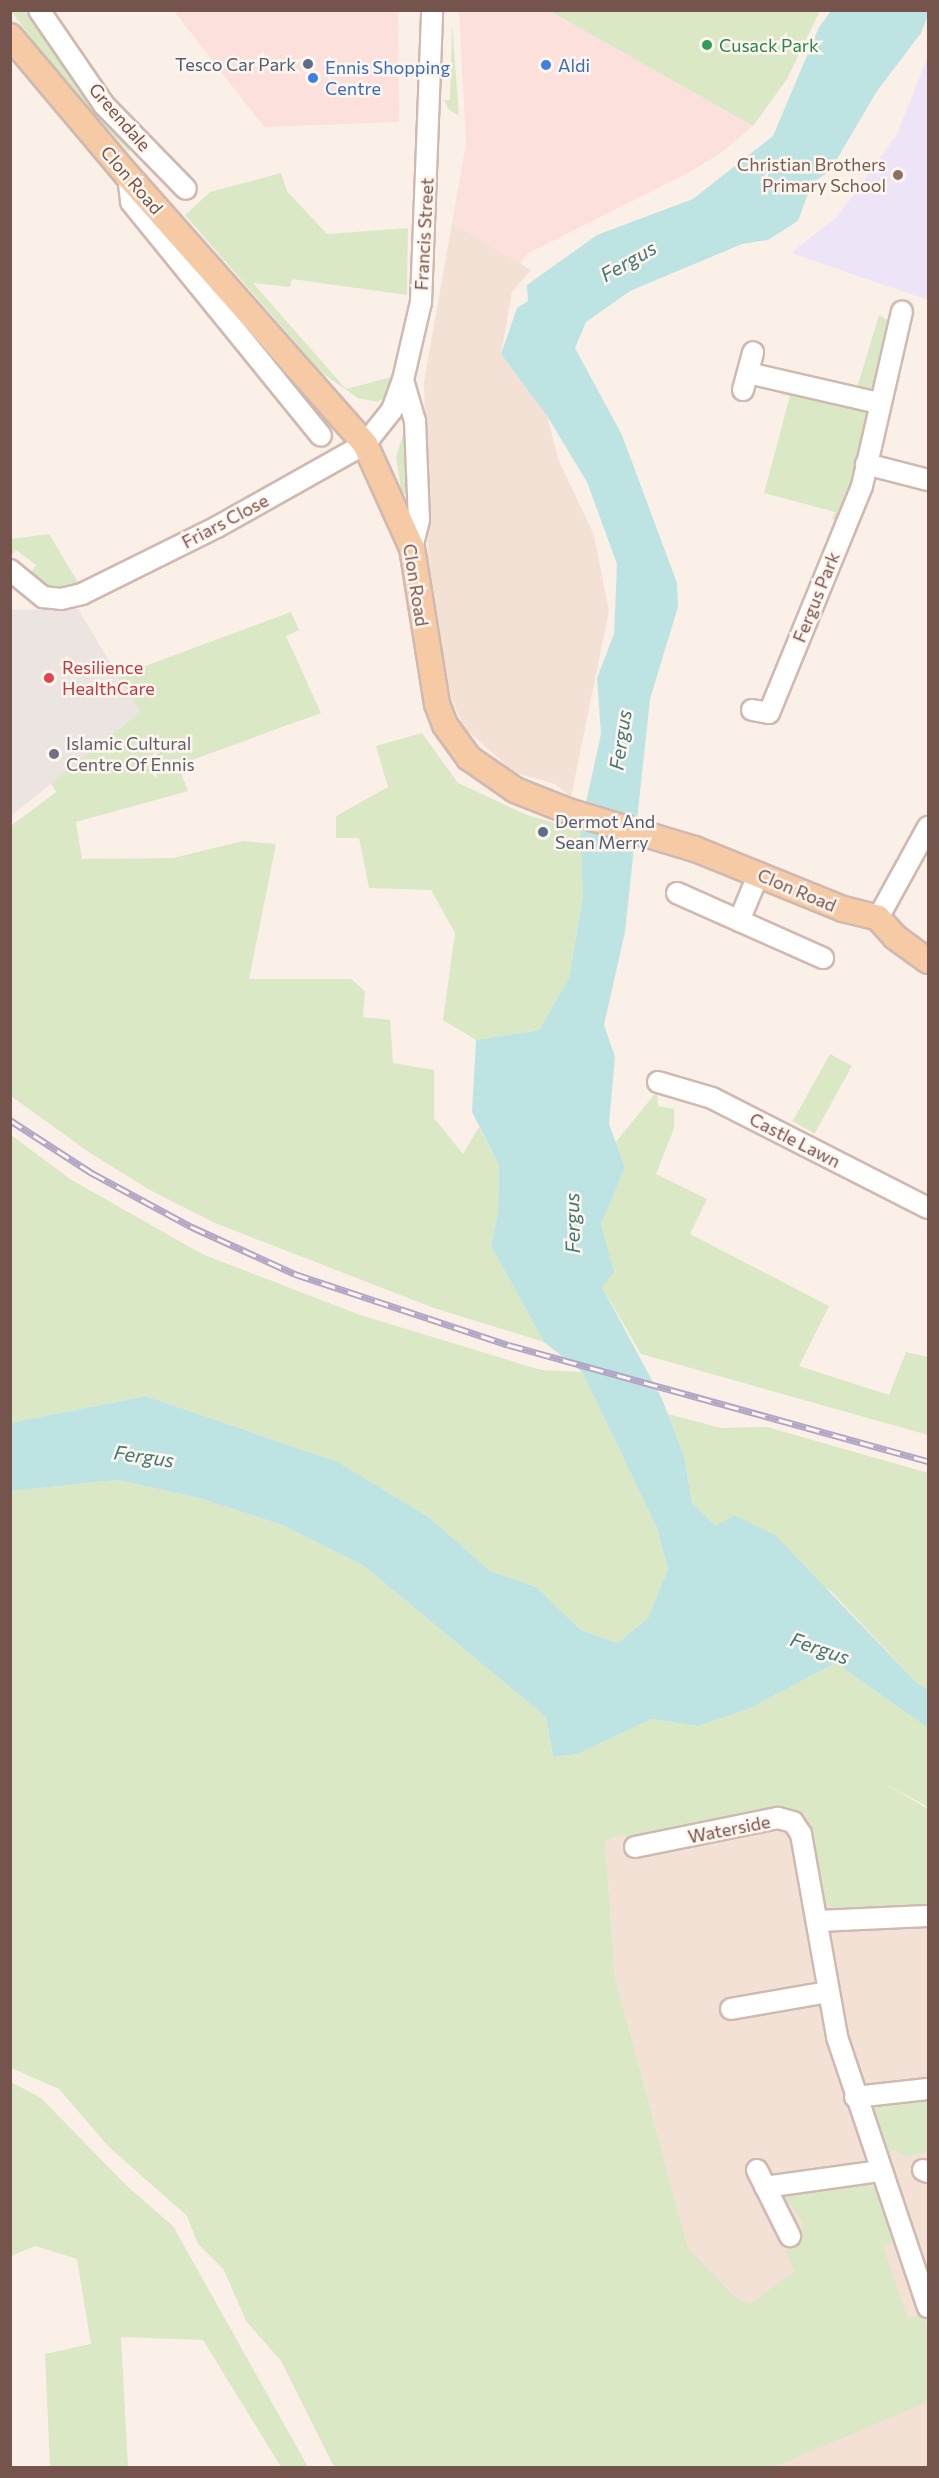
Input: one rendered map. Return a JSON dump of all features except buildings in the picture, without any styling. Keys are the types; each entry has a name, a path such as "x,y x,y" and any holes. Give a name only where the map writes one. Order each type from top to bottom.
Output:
{"main road":[{"name":"Clon Road","path":"10,36 128,176 288,374 366,444 412,548 431,675 445,725 469,758 498,781 568,811 650,835 759,873 843,909 878,918"},
{"path":"878,918 895,937 928,961"}],"street":[{"name":"Greendale","path":"39,10 104,105 186,189"},
{"name":"Francis Street","path":"366,444 392,410 403,380 421,302 432,10"},
{"name":"Fergus Park","path":"752,710 769,713 862,486 879,403 902,312"},
{"path":"753,352 745,381 879,403"},
{"path":"288,374 321,436"},
{"path":"403,380 416,432 419,520 412,548"},
{"name":"Friars Close","path":"10,570 43,597 61,599 82,594 217,527 366,444"},
{"path":"866,464 928,480"},
{"path":"878,918 928,827"},
{"path":"739,921 759,873"},
{"path":"677,893 823,958"},
{"name":"Castle Lawn","path":"658,1082 712,1098 928,1208"},
{"name":"Waterside","path":"635,1848 778,1818 794,1822 801,1834 818,1920"},
{"path":"928,1916 818,1920 828,1992 855,2097 928,2307"},
{"path":"731,2009 828,1992"},
{"path":"855,2097 928,2089"},
{"path":"790,2236 761,2179 881,2171"}],"shaded area":[{"name":"Ennis Shopping Centre","path":"174,11 398,11 399,122 264,127"},
{"path":"459,11 550,11 753,126 722,152 692,171 527,254 521,264 452,223 466,144"},
{"name":"Christian Brothers Primary School","path":"928,56 928,300 791,253 838,216 897,134"},
{"path":"452,223 531,270 512,292 501,354 547,416 559,461 594,535 609,611 571,797 555,784 515,773 464,728 447,689 439,656 428,559 424,382"},
{"path":"78,609 140,712 11,816 11,610"},
{"path":"755,1779 928,1809 928,2467 768,2467 750,2304 735,2296 688,2248 615,1977 605,1840 625,1835"}],"green space":[{"path":"11,11 25,11 79,84 125,136 130,153 70,89"},
{"name":"Cusack Park","path":"550,11 820,11 787,79 753,126"},
{"path":"452,24 459,115 449,110 444,100 450,100"},
{"path":"281,173 287,191 327,234 408,228 407,295 292,279 290,287 253,283 346,389 395,376 387,395 378,402 358,398 322,373 185,215 210,192"},
{"path":"879,315 890,322 875,388 857,388"},
{"path":"782,388 862,408 868,413 853,486 839,521 832,519 835,512 764,493 790,396 781,394"},
{"path":"405,429 408,429 408,450 404,458 410,500 401,490 396,457"},
{"path":"49,534 81,586 57,589 45,585 30,574 36,565 16,550 11,557 11,539"},
{"path":"291,612 299,630 286,636 321,713 178,765 188,791 76,822 82,859 173,858 243,841 276,844 249,979 351,979 365,991 363,1017 390,1020 393,1063 434,1070 434,1118 463,1154 479,1127 499,1165 498,1213 491,1246 544,1342 434,1308 215,1223 150,1190 90,1153 11,1096 11,826 56,792 51,783 140,712 118,676"},
{"path":"422,733 458,783 527,815 580,830 583,896 569,978 539,1030 476,1040 443,1020 455,933 431,890 369,888 359,838 336,838 336,816 388,787 376,746"},
{"path":"830,1054 852,1066 815,1133 793,1121"},
{"path":"657,1091 658,1106 674,1109 674,1128 656,1174 707,1199 690,1234 829,1306 799,1366 889,1395 906,1352 928,1357 928,1435 641,1354 602,1287 601,1225 625,1167 616,1142"},
{"path":"11,1135 70,1179 202,1254 360,1315 541,1370 582,1372 657,1528 668,1569 648,1618 618,1643 581,1630 536,1587 490,1571 430,1518 338,1462 146,1396 11,1423"},
{"path":"668,1414 721,1428 767,1427 928,1473 928,1689 917,1683 831,1591 716,1526 692,1503 684,1455"},
{"path":"117,1480 199,1498 282,1525 364,1566 546,1717 553,1757 577,1754 652,1719 698,1726 746,1710 836,1663 928,1728 928,1807 881,1781 928,1809 928,1907 845,1911 824,1904 810,1827 806,1815 794,1809 783,1808 631,1840 625,1835 605,1840 615,1977 688,2248 735,2296 750,2304 795,2271 785,2251 802,2236 802,2221 784,2195 861,2183 877,2188 897,2241 883,2246 908,2319 923,2314 928,2331 928,2402 774,2467 334,2467 281,2361 246,2321 224,2270 198,2244 187,2216 109,2147 59,2089 11,2068 10,1491"},
{"path":"11,2082 41,2098 126,2185 173,2226 308,2467 281,2467 203,2340 121,2337 128,2467 50,2467 45,2354 91,2344 77,2259 35,2246 11,2256"},
{"path":"928,2097 928,2151 906,2157 893,2150 884,2154 867,2113 871,2104"}],"water":[{"name":"Fergus","path":"831,11 928,11 928,15 921,33 877,91 830,171 812,183 798,221 768,240 742,244 630,291 586,322 575,348 622,435 677,583 678,607 650,699 625,932 604,1025 615,1057 609,1124 625,1167 601,1225 614,1272 602,1287 662,1399 684,1455 692,1503 716,1526 734,1515 775,1535 917,1683 928,1689 928,1728 836,1663 746,1710 698,1726 652,1719 577,1754 553,1757 546,1717 364,1566 282,1525 199,1498 117,1480 11,1491 10,1423 146,1396 338,1462 430,1518 490,1571 536,1587 581,1630 618,1643 648,1618 668,1569 657,1528 582,1372 544,1342 491,1246 498,1213 499,1165 472,1112 476,1040 539,1030 569,978 583,896 580,830 601,734 597,678 614,634 617,564 587,482 547,416 501,354 517,308 528,301 527,285 597,235 693,199 773,136 819,27"}],"railway":[{"path":"10,1120 92,1173 192,1227 295,1274 509,1345 928,1461"}],"place":[{"name":"Cusack Park","path":"707,45"},
{"name":"Tesco Car Park","path":"308,64"},
{"name":"Aldi","path":"546,65"},
{"name":"Ennis Shopping Centre","path":"313,78"},
{"name":"Christian Brothers Primary School","path":"898,175"},
{"name":"Resilience HealthCare","path":"49,678"},
{"name":"Islamic Cultural Centre Of Ennis","path":"54,754"},
{"name":"Dermot And Sean Merry","path":"543,832"}]}
